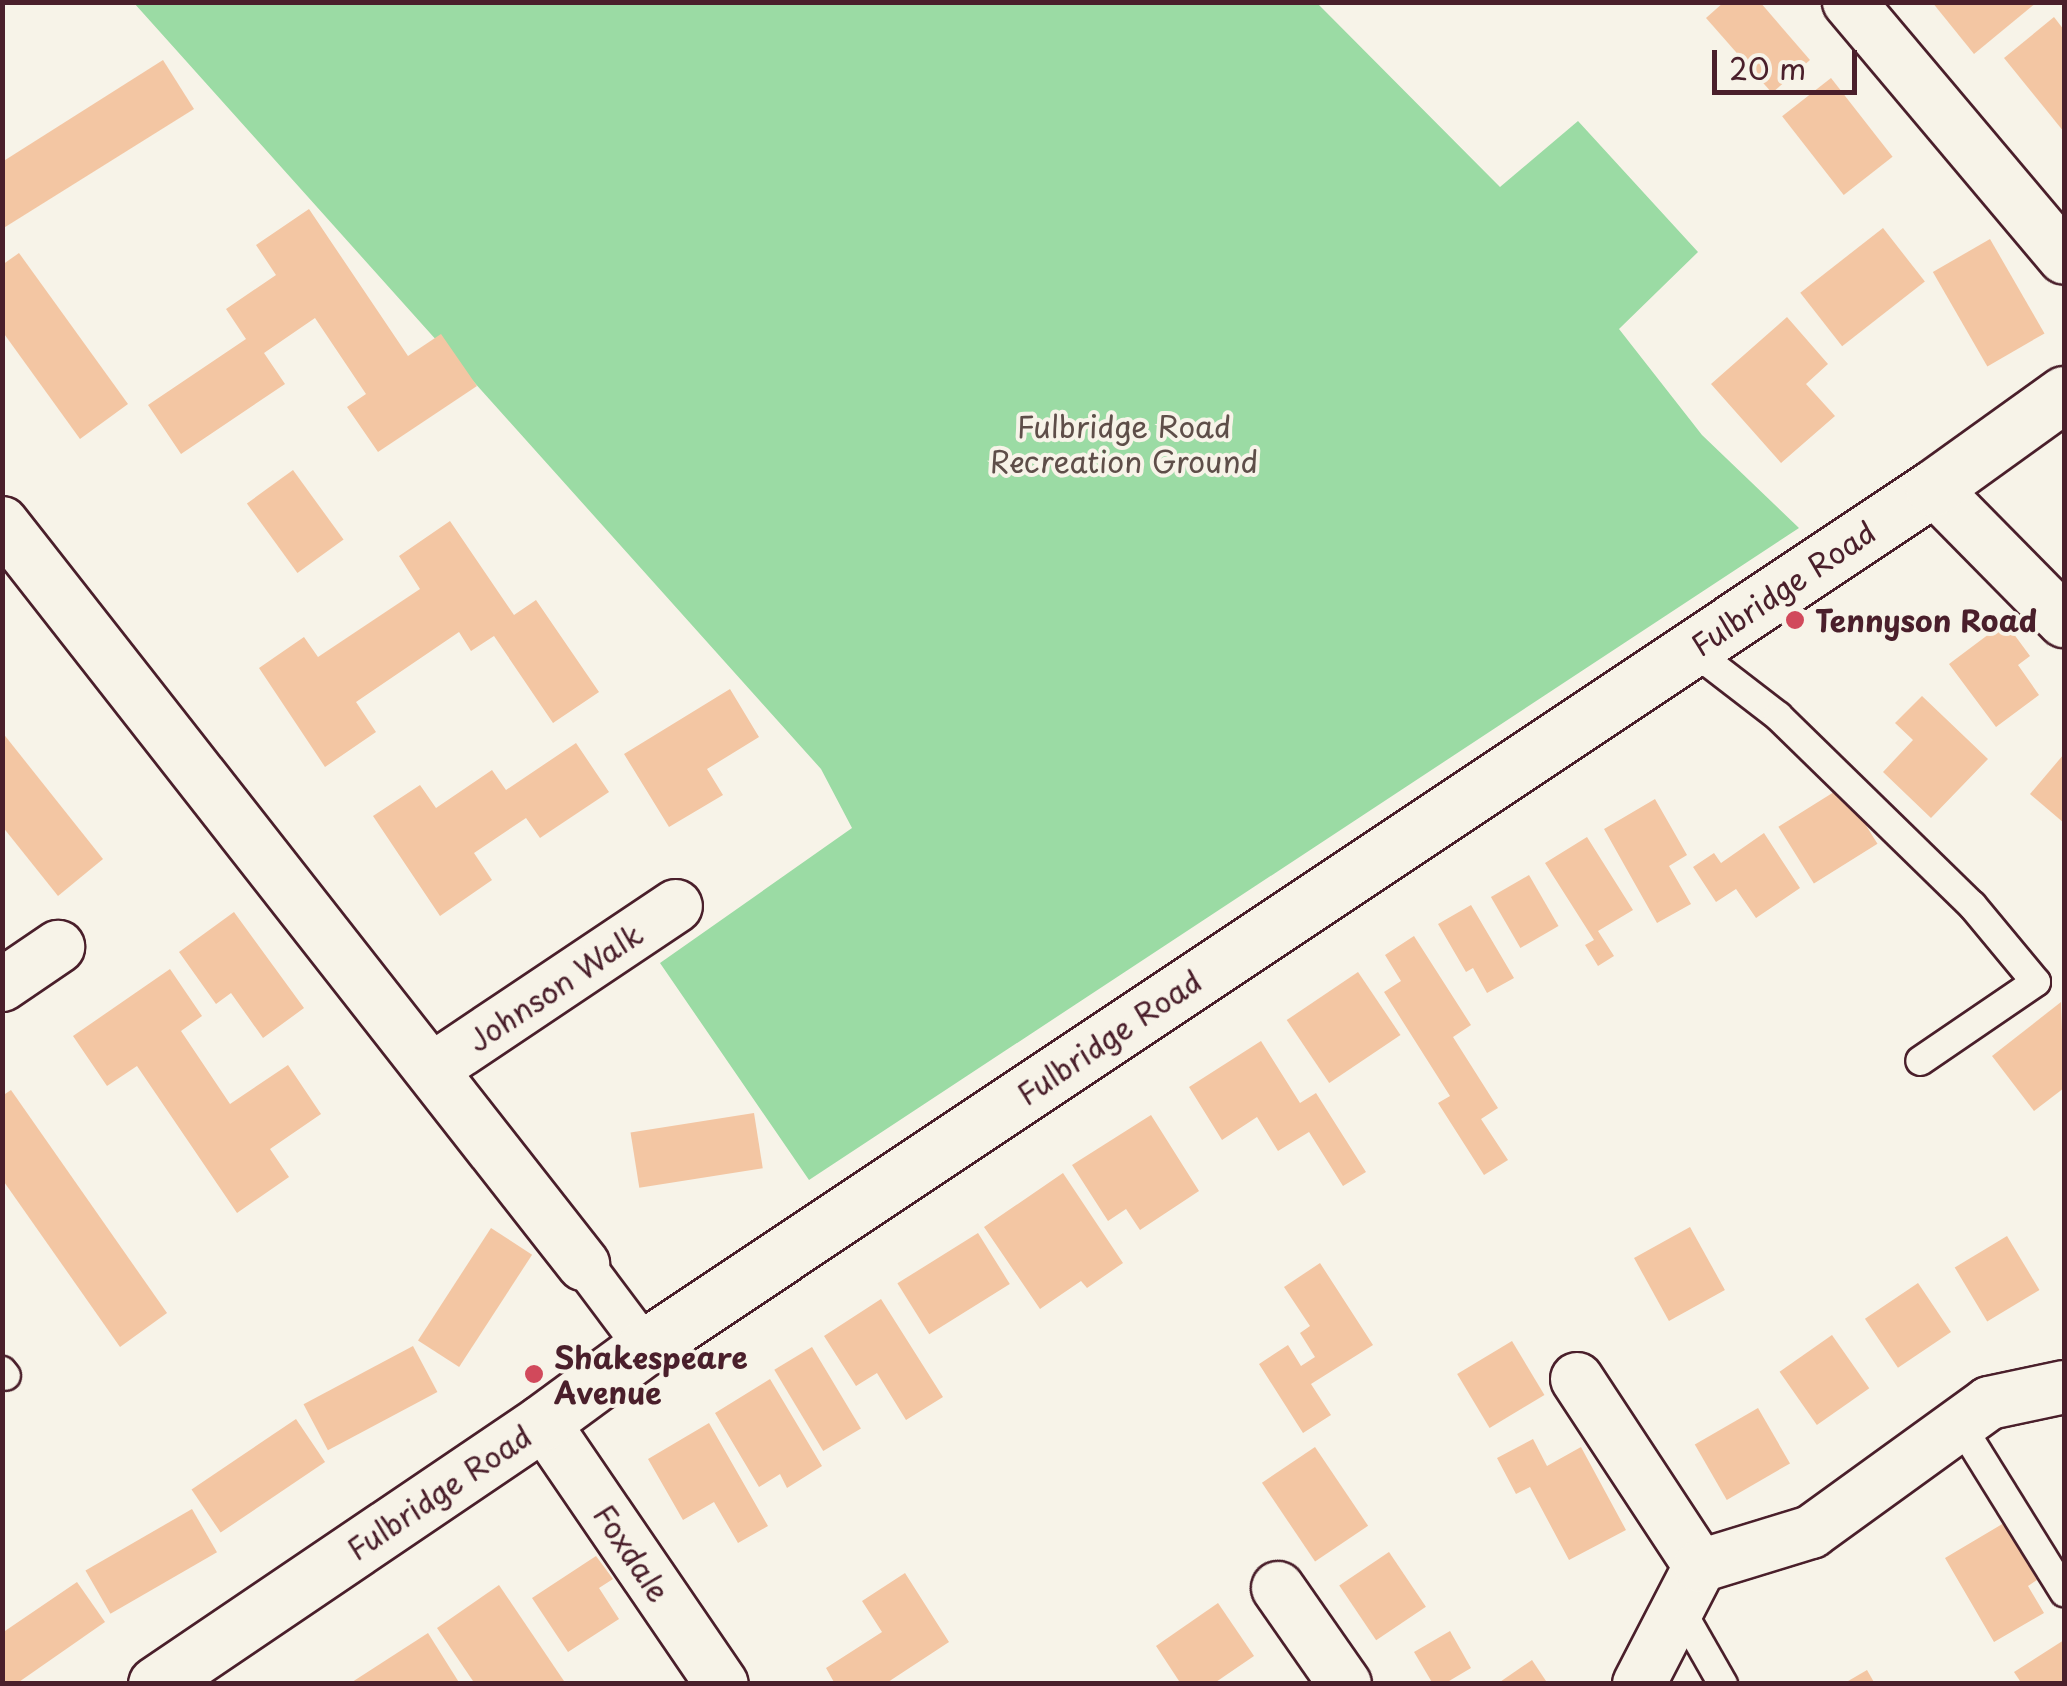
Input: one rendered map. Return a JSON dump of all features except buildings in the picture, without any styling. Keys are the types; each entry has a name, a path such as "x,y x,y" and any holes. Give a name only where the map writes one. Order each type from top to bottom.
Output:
{"street":[{"path":"1849,2 2064,257"},
{"name":"Fulbridge Road","path":"156,1684 543,1422 645,1347 1933,488 2064,394"},
{"path":"1933,488 2064,621"},
{"path":"2,523 434,1068 645,1347"},
{"name":"Johnson Walk","path":"434,1068 676,906"},
{"path":"2,985 58,947"},
{"path":"1577,1379 1689,1586"},
{"path":"1639,1684 1689,1586 1811,1532 1989,1403 2064,1387"},
{"name":"Foxdale","path":"543,1422 722,1684"},
{"path":"1278,1588 1345,1684"}],"lane":[{"path":"1691,649 1778,716 1972,905 2036,982 1920,1061"},
{"path":"1960,1424 2064,1592"},
{"path":"1689,1586 1723,1684"}],"green space":[{"name":"Fulbridge Road Recreation Ground","path":"134,3 1317,3 1500,187 1578,121 1698,252 1619,329 1702,435 1799,528 809,1180 660,963 852,828 821,769"}],"place":[{"name":"Tennyson Road","path":"1795,620"},
{"name":"Shakespeare Avenue","path":"534,1374"}]}
